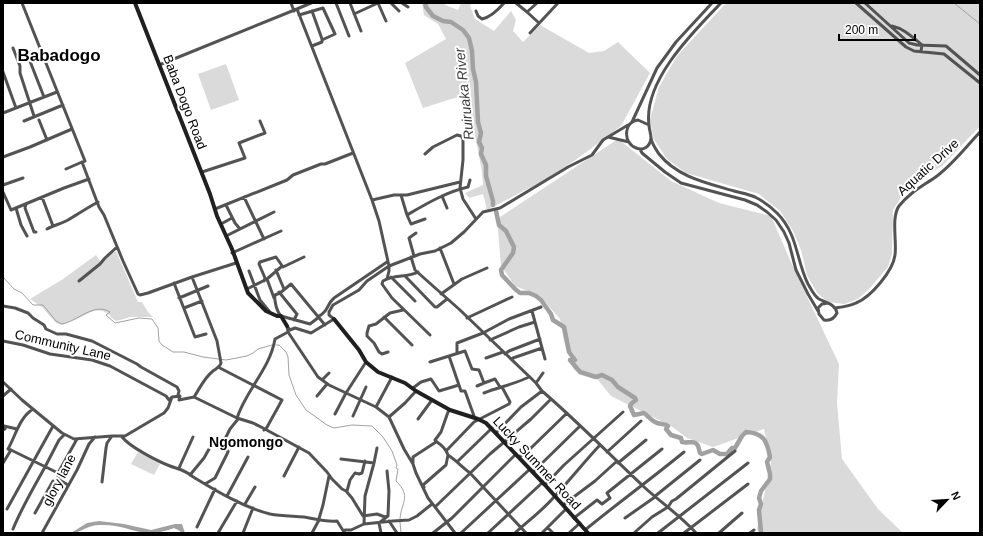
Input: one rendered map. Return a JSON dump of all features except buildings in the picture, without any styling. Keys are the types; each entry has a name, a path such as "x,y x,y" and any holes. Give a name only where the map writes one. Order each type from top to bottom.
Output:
{"street":[{"path":"22,3 85,161 66,169"},
{"name":"Baba Dogo Road","path":"135,3 202,172 246,289 258,304 269,312 282,316"},
{"path":"291,3 299,16 312,46 372,200 379,221 388,264 389,271 387,279"},
{"path":"159,65 311,3"},
{"path":"336,3 349,36"},
{"path":"350,3 362,31"},
{"path":"365,3 367,8"},
{"path":"354,14 378,3 386,20"},
{"path":"391,3 399,11"},
{"path":"402,3 408,7"},
{"path":"476,11 478,16 482,19 494,13 504,3"},
{"path":"516,3 539,23"},
{"path":"527,12 537,3"},
{"path":"530,33 558,3"},
{"path":"632,122 657,68 676,42 712,3"},
{"path":"640,149 642,153 681,183 745,200 757,205 776,220 789,243 796,270 818,311 824,320 835,317 837,314 835,308 817,297 809,286 802,270 793,237 785,223 775,211 754,197 681,173 664,160 652,144 648,120 651,102 657,84 673,55 721,3"},
{"path":"856,3 906,47 914,51 944,54 980,83"},
{"path":"865,3 909,43 922,46 946,46 980,75"},
{"path":"299,16 324,8 335,34 312,46"},
{"path":"312,11 322,40"},
{"path":"890,26 903,29 922,46"},
{"path":"921,51 922,46"},
{"path":"13,48 20,66 20,73 34,116"},
{"path":"26,51 44,97"},
{"path":"3,72 16,108"},
{"path":"3,113 57,92"},
{"path":"24,121 63,105"},
{"path":"39,120 47,140"},
{"path":"282,316 310,324 326,312 329,302 388,264 435,251 450,243 483,212 500,208 568,167 592,155 602,141 632,122 638,120 649,125"},
{"path":"202,172 245,158 240,143 265,133 260,121"},
{"path":"628,125 626,134 628,142"},
{"path":"3,157 72,129"},
{"name":"Aquatic Drive","path":"835,308 858,302 884,280 893,266 895,254 895,225 898,208 914,191 937,176 946,168 980,132"},
{"path":"425,154 444,141 457,135 461,136 463,139 463,160 460,188 463,199 476,219"},
{"path":"608,137 628,142 633,147 640,149 647,146 651,138"},
{"path":"215,209 287,180 293,175 353,153"},
{"path":"82,162 138,294 148,293 236,263"},
{"path":"3,185 23,178"},
{"path":"3,191 11,210 89,179"},
{"path":"407,215 460,188 468,188 470,180"},
{"path":"372,200 460,182"},
{"path":"3,191 11,206"},
{"path":"401,195 411,224 425,219"},
{"path":"442,196 447,208"},
{"path":"42,197 52,226"},
{"path":"244,197 264,238"},
{"path":"47,229 67,221 72,216 98,202"},
{"path":"26,204 25,208 34,232 36,232"},
{"path":"226,205 232,218 240,229"},
{"path":"16,208 21,226 27,236"},
{"path":"226,236 274,212"},
{"path":"221,224 232,218"},
{"path":"232,253 281,232"},
{"path":"416,233 409,238 415,270 536,383 551,400 567,413 630,474 680,517 696,533"},
{"path":"79,281 100,264 117,247"},
{"path":"440,248 454,284"},
{"path":"281,267 276,257 260,262 259,264 280,314 287,326 288,332 314,371 322,380 327,384 376,407 389,417 432,504 455,533"},
{"path":"246,289 266,280 281,267 304,257"},
{"path":"287,326 290,330 294,328 311,333 325,325 334,319 329,315 333,305 359,290 367,281 388,264"},
{"path":"441,294 462,279 487,268"},
{"path":"276,270 284,289"},
{"path":"249,271 260,300 269,312"},
{"path":"418,272 412,276 391,277 382,284 403,310 430,335"},
{"path":"405,276 435,307 447,299"},
{"path":"192,277 218,344 219,356 221,360 221,363 206,379 194,397 238,418 254,423 299,447 316,459 330,476 352,498 364,516"},
{"path":"391,277 415,301"},
{"path":"174,283 195,338 206,334"},
{"path":"275,302 274,296 291,284 325,325"},
{"path":"179,298 208,286"},
{"path":"279,292 297,314 294,320"},
{"path":"467,318 512,297"},
{"path":"184,308 202,301"},
{"path":"818,311 818,308 822,304 828,303"},
{"path":"3,306 15,308 28,313 46,329 58,334 66,334 93,341 177,387 179,392 178,395 180,396"},
{"path":"457,353 457,343 483,333 509,319 541,307"},
{"path":"388,352 382,354 379,353 374,343 366,333 369,326 376,324 390,313 403,310"},
{"path":"532,311 545,359"},
{"path":"384,317 412,345"},
{"name":"Lucky Summer Road","path":"334,319 359,350 366,362 378,372 405,383 414,390 450,410 483,420 505,441 587,531"},
{"path":"490,340 519,327 535,322"},
{"path":"190,475 204,458 213,442 221,445 224,444 230,429 238,418 246,400 260,376 274,347 275,339 288,332"},
{"path":"486,358 540,340"},
{"name":"Community Lane","path":"3,341 23,345 50,354 100,362 126,373 166,396 168,400 172,397 180,396 179,400 194,397"},
{"path":"513,358 542,348"},
{"path":"430,362 464,351 466,352 472,369 479,370 484,383"},
{"path":"449,356 461,392 465,391 474,416"},
{"path":"336,414 346,393 366,362"},
{"path":"218,367 282,400 266,429 263,430 263,428"},
{"path":"536,383 543,373"},
{"path":"322,380 329,374"},
{"path":"376,407 392,377"},
{"path":"484,392 518,383 529,377"},
{"path":"389,417 405,403 421,382 431,379 438,391 459,385"},
{"path":"447,450 459,436 478,419 491,414 510,402 495,379 477,386"},
{"path":"3,382 64,435 74,439 112,436 122,437 129,435 164,413 168,408 172,397"},
{"path":"317,396 327,384"},
{"path":"353,416 366,387"},
{"path":"3,396 11,389"},
{"path":"496,433 521,408 542,391"},
{"path":"418,419 432,400"},
{"path":"435,507 490,454 551,400"},
{"path":"33,409 28,412 8,449 58,473"},
{"path":"437,442 435,440 441,432 450,410"},
{"path":"488,533 623,412"},
{"path":"433,533 447,522 482,486 517,455 532,447 567,413"},
{"path":"607,452 642,421"},
{"path":"3,430 5,429 4,426 18,429"},
{"path":"7,509 53,426"},
{"path":"461,533 580,426"},
{"path":"458,461 492,428"},
{"path":"13,528 21,513 22,507 30,493 34,490 64,435"},
{"path":"102,482 107,443 112,436"},
{"name":"glory lane","path":"42,533 89,444 95,437"},
{"path":"122,437 126,442 152,457 170,466 186,470 194,477 190,475"},
{"path":"179,468 194,437"},
{"path":"68,485 58,480 58,473 78,439"},
{"path":"542,533 565,507 646,440"},
{"path":"413,464 413,457 437,442"},
{"path":"425,491 423,485 446,464 448,455 447,450 443,445 437,442"},
{"path":"515,533 555,496 600,445"},
{"path":"284,476 299,447"},
{"path":"364,524 365,496 377,448"},
{"path":"205,484 214,478 221,467 228,452 225,449"},
{"path":"574,518 597,500 602,504 610,498 607,493 662,449"},
{"path":"3,462 11,450"},
{"path":"634,533 652,517 668,508 672,501 735,451"},
{"path":"587,531 603,514 684,452"},
{"path":"448,455 458,461 461,466 470,473 526,533"},
{"path":"227,496 248,457"},
{"path":"341,459 374,463"},
{"path":"625,518 700,460"},
{"path":"349,495 347,490 350,480 355,473 362,473 365,461"},
{"path":"658,533 748,463"},
{"path":"379,523 388,516 389,491 386,471"},
{"path":"190,475 237,501 271,514 319,520 323,522 337,521 343,533 345,530 351,530 364,524 409,520 417,516 432,504"},
{"path":"312,533 319,520 318,522 323,505 330,476"},
{"path":"35,513 53,481"},
{"path":"684,533 748,484"},
{"path":"245,504 256,487"},
{"path":"197,527 215,489"},
{"path":"218,533 237,501"},
{"path":"243,533 253,508"},
{"path":"719,533 742,513"},
{"path":"364,516 377,514 385,517 388,516"},
{"path":"391,521 397,533"},
{"path":"379,523 381,533"},
{"path":"569,533 580,523"},
{"path":"548,528 553,533"},
{"path":"750,533 754,530"}],"shaded area":[{"path":"422,3 445,3 445,5 458,10 461,3 471,3 470,6 475,19 494,31 511,11 516,20 513,31 523,42 540,25 589,53 604,51 618,42 650,73 621,126 577,159 541,182 487,210 483,194 469,198 465,193 483,185 482,172 467,94 423,108 405,63 446,39 438,24 424,15"},
{"path":"726,3 980,3 980,126 942,166 923,177 905,191 893,210 892,254 888,267 858,299 844,304 828,302 817,293 807,275 801,250 793,231 780,211 759,194 686,173 667,159 653,138 650,119 659,87 677,56"},
{"path":"226,64 239,100 211,110 198,74"},
{"path":"618,139 671,181 719,203 771,216 794,269 839,364 837,403 842,459 878,509 903,533 759,533 757,529 771,462 764,429 713,447 687,438 671,426 611,396 593,374 574,370 564,341 560,319 540,296 515,286 501,266 497,219"},
{"path":"116,251 138,302 142,302 153,317 131,317 116,321 107,313 99,310 62,325 56,323 42,307 30,299 63,279 96,255 100,261"},
{"path":"138,452 160,464 154,475 131,464"},
{"path":"99,521 124,524 151,530 175,524 182,524 185,533 181,533 174,528 160,532 147,533 107,525 95,525 78,532 71,533 87,523"}],"waterway":[{"name":"Ruiruaka River","path":"425,3 426,7 433,16 443,21 451,22 463,30 469,38 476,82 478,122 481,133 479,142 482,148 481,154 486,165 486,176 493,205"},
{"path":"954,3 980,24"},
{"name":"Ruiruaka River","path":"496,211 499,225 506,231 514,247 513,253 501,270 502,275 520,293 529,293 541,300 551,314 553,320 564,327 569,352 575,360 570,360 580,372 596,377 602,375 612,380 618,387 635,398 636,400 630,406 634,415 644,413 655,422 668,426 666,429 671,435 681,438 682,442 693,442 697,444 700,453 702,454 713,450 720,454 727,454 732,448 735,448 746,432 757,434 764,439 768,446 770,457 767,462 770,479 761,491 759,498 761,504 759,510 761,533"},
{"path":"3,277 14,289 22,293 33,305 43,305 56,321 62,324 98,309 110,312 106,315 115,323 139,318 152,319 158,328 159,341 162,345 173,352 184,352 203,357 226,360 247,356 258,349 272,345"},
{"path":"276,345 279,345 286,352 288,357 289,375 296,395 306,410 327,425 334,428 352,425 372,426 383,437 392,451 397,465 396,468 398,469 396,481 404,491 405,496 400,519"},
{"path":"400,522 401,533"}],"district":[{"name":"Babadogo","path":"59,55"},
{"name":"Ngomongo","path":"246,442"}]}
